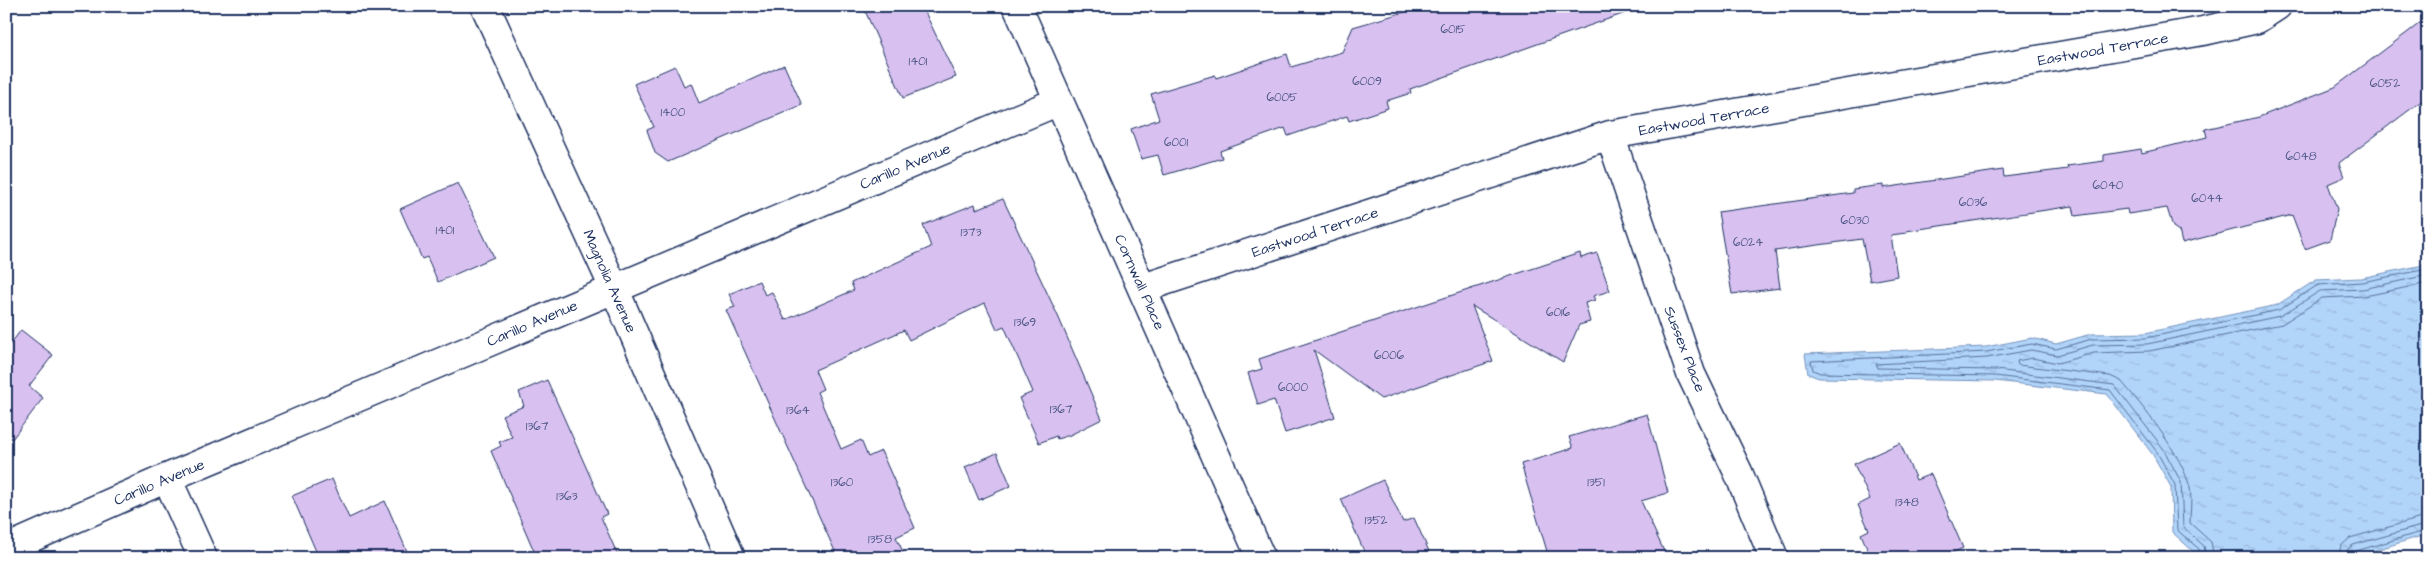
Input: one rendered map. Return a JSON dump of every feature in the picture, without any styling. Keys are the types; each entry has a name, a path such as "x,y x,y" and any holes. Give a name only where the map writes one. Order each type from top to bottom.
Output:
{"street":[{"name":"Magnolia Avenue","path":"485,6 614,288 731,558"},
{"name":"Cornwall Place","path":"1017,6 1262,558"},
{"name":"Eastwood Terrace","path":"1143,288 1610,135 2203,31 2257,20 2277,6"},
{"name":"Carillo Avenue","path":"6,549 614,288 1059,101"},
{"name":"Sussex Place","path":"1610,135 1691,374 1738,472 1774,558"},
{"path":"168,478 203,558"}],"water":[{"path":"2428,264 2428,534 2350,558 2195,558 2195,553 2172,532 2171,487 2153,455 2107,394 1995,381 1819,378 1808,374 1805,354 1986,347 2032,338 2056,344 2091,334 2145,333 2277,305 2316,280 2361,278"}],"building":[{"path":"863,6 922,6 956,77 903,98"},
{"path":"1425,6 1630,6 1631,11 1410,89 1411,93 1386,101 1388,108 1349,121 1347,116 1288,136 1285,128 1220,151 1222,158 1164,175 1158,155 1141,159 1131,129 1159,119 1151,94 1215,75 1216,78 1287,54 1291,67 1342,52 1353,27"},
{"path":"2428,17 2428,96 2339,163 2344,177 2328,184 2337,209 2330,240 2305,249 2292,215 2182,243 2179,231 2173,227 2167,208 2128,214 2127,209 2075,216 2073,206 1906,231 1906,233 1891,235 1897,276 1870,281 1862,239 1775,251 1780,288 1732,294 1718,212 1853,193 1853,189 1883,185 1883,188 2003,170 2004,177 2068,169 2067,166 2104,161 2104,155 2141,149 2142,153 2207,137 2205,129 2259,117 2335,87"},
{"path":"784,65 802,105 668,162 655,153 647,130 654,127 634,84 675,66 684,86 691,83 699,103"},
{"path":"458,183 494,257 438,282 427,257 422,259 400,209"},
{"path":"1003,199 1058,316 1102,419 1070,435 1057,439 1056,436 1039,443 1019,398 1033,392 1004,326 997,329 985,303 909,340 904,330 815,370 823,389 817,392 841,449 861,440 868,457 881,451 915,528 896,537 906,558 838,558 726,310 735,307 729,294 759,281 765,295 772,292 785,320 854,290 851,283 931,247 923,225 975,204 976,209"},
{"path":"1580,253 1581,258 1597,253 1610,291 1593,296 1595,300 1585,303 1590,322 1579,325 1563,362 1472,306 1493,361 1381,399 1314,350 1335,417 1285,433 1274,400 1258,405 1248,373 1262,369 1259,359"},
{"path":"21,330 53,355 29,386 43,398 6,447 6,350"},
{"path":"547,380 607,514 601,517 619,558 537,558 491,451 501,446 499,442 512,437 502,415 524,406 519,392"},
{"path":"1647,414 1668,493 1641,501 1667,558 1549,558 1521,464 1573,448 1569,437"},
{"path":"1900,443 1916,480 1931,474 1963,548 1941,558 1871,558 1861,534 1869,530 1858,505 1870,499 1854,464"},
{"path":"997,453 1011,486 979,500 965,467"},
{"path":"332,479 349,518 385,501 410,558 319,558 292,496"},
{"path":"1383,480 1403,522 1414,518 1432,558 1367,558 1341,499"}]}
